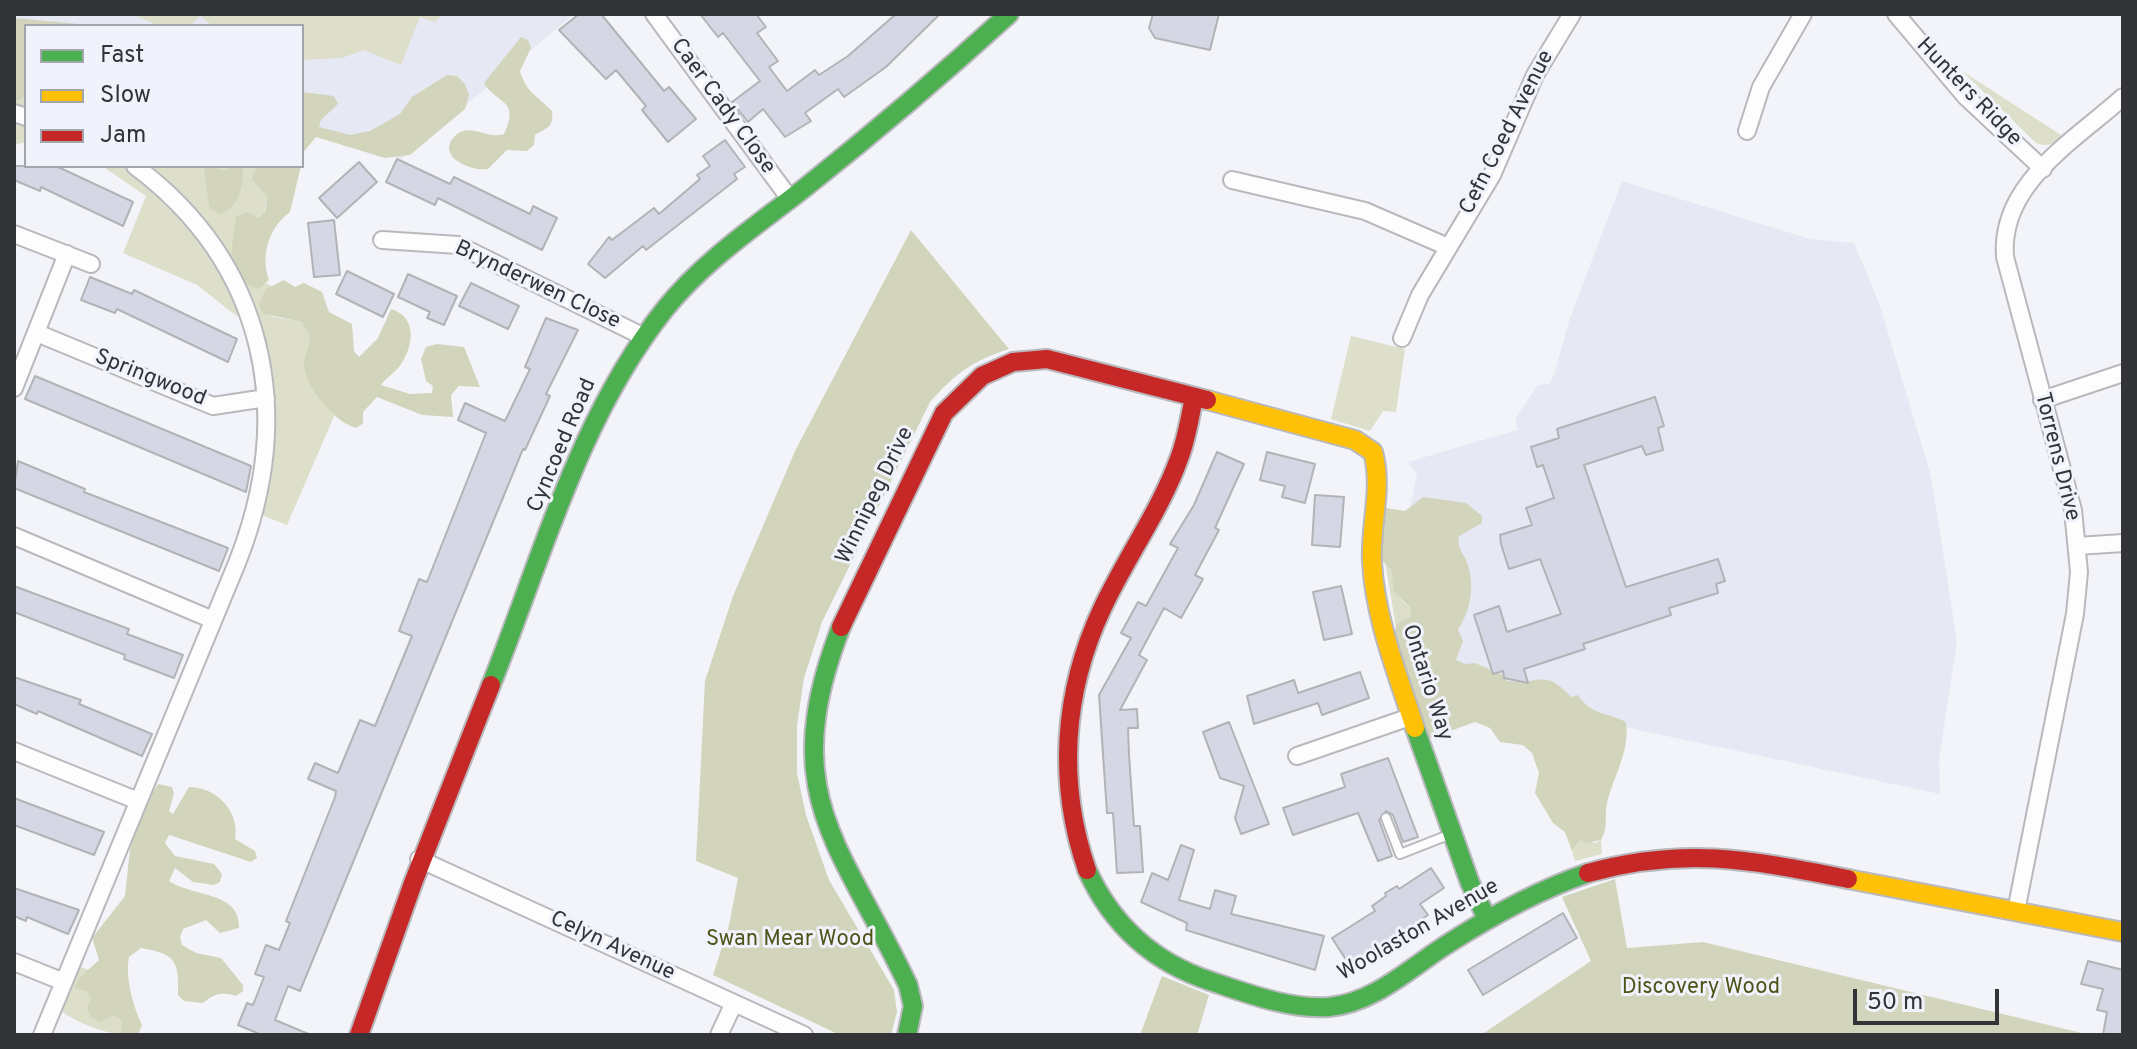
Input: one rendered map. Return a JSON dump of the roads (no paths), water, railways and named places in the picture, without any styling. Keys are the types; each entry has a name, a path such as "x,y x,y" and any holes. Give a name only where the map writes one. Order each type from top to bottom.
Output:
{"street":[{"name":"Caer Cady Close","path":"654,14 790,199"},
{"name":"Cyncoed Road","path":"359,1035 419,859 589,441 642,336 686,284 942,78 1009,14"},
{"name":"Cefn Coed Avenue","path":"1402,338 1420,295 1492,175 1535,75 1572,14"},
{"path":"1747,131 1761,87 1803,14"},
{"name":"Hunters Ridge","path":"1896,14 1966,97 2043,169"},
{"name":"Torrens Drive","path":"2016,911 2075,614 2077,546 2073,510 2042,400 2004,241 2006,224 2018,195 2123,97"},
{"path":"42,1035 256,513 267,445 266,398 253,323 226,265 184,209 137,168"},
{"path":"1232,180 1365,211 1448,247"},
{"path":"14,234 91,264"},
{"name":"Brynderwen Close","path":"382,240 458,245 642,336"},
{"path":"14,388 67,254"},
{"name":"Springwood","path":"37,333 213,406 266,398"},
{"name":"Winnipeg Drive","path":"907,1035 913,1006 908,985 842,867 828,832 818,790 814,726 820,684 841,621 944,413 955,398 982,374 1015,361 1048,358 1355,440 1373,452"},
{"path":"2042,400 2123,373"},
{"name":"Woolaston Avenue","path":"1194,397 1177,463 1094,622 1076,677 1068,739 1068,789 1077,841 1094,887 1105,907 1134,940 1163,960 1227,986 1312,1007 1340,1005 1364,996 1487,919 1546,887 1642,859 1701,855 1743,859 2123,932"},
{"name":"Ontario Way","path":"1373,452 1378,470 1372,529 1373,576 1387,646 1452,834 1487,919"},
{"path":"14,536 213,620"},
{"path":"2077,546 2123,543"},
{"path":"1297,756 1410,717"},
{"path":"14,751 138,801"},
{"name":"Celyn Avenue","path":"419,859 804,1035"},
{"path":"14,962 64,982"},
{"path":"719,1035 734,1003"}],"lane":[{"path":"1386,818 1400,854 1452,834"}],"park label":[{"name":"Swan Mear Wood","path":"790,941"},
{"name":"Discovery Wood","path":"1701,989"}]}
